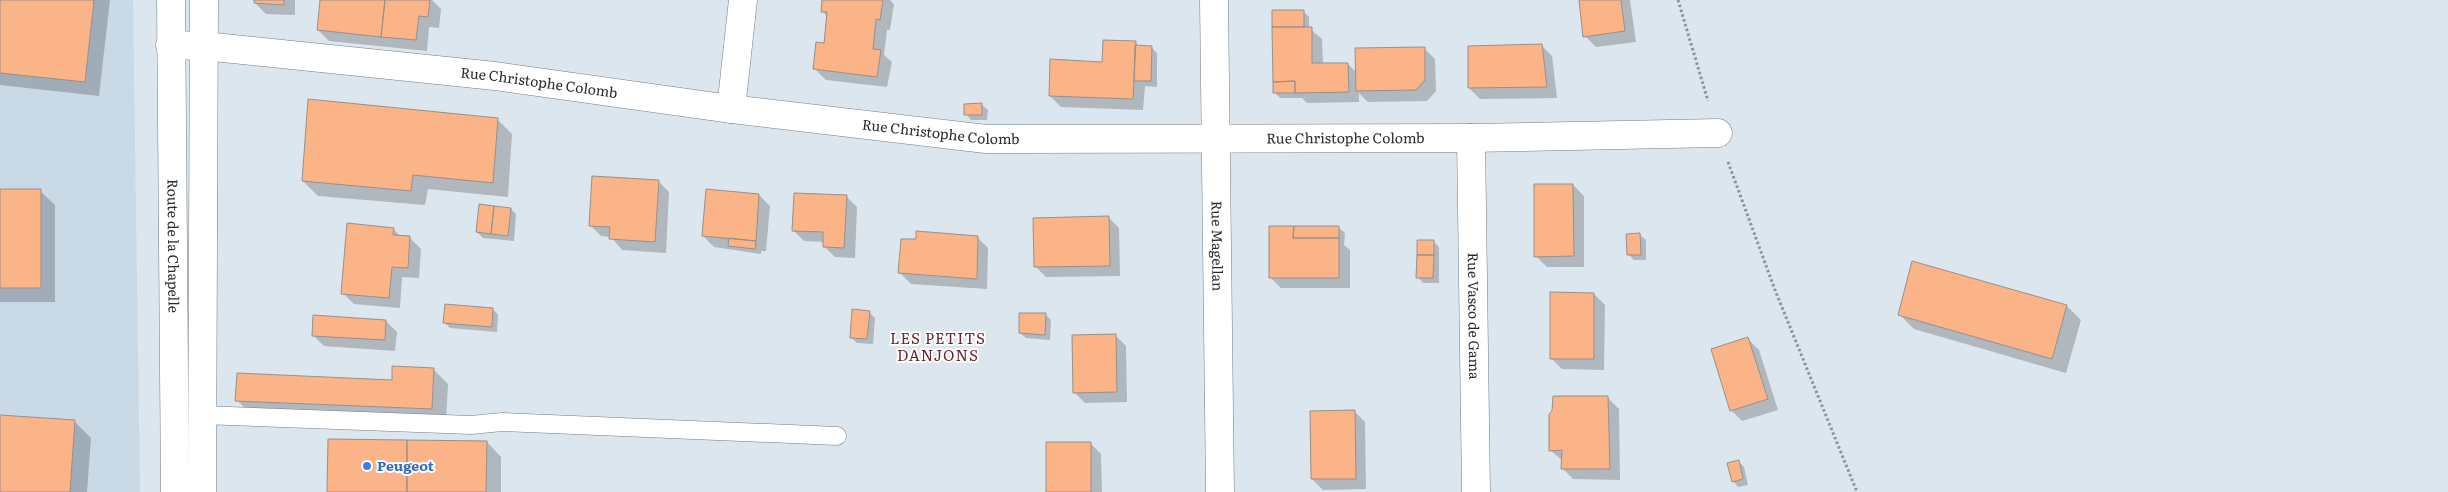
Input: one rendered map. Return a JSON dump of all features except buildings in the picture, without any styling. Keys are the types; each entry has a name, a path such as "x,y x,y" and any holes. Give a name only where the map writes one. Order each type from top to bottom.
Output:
{"street":[{"name":"Route de la Chapelle","path":"171,0 175,492"},
{"path":"202,492 204,0"},
{"path":"731,110 744,0"},
{"name":"Rue Magellan","path":"1214,0 1220,492"},
{"name":"Rue Christophe Colomb","path":"170,44 495,76 731,110 986,140 1471,138 1718,133"},
{"name":"Rue Vasco de Gama","path":"1471,138 1476,492"}],"lane":[{"path":"202,415 471,425 502,422 837,436"}],"path":[{"path":"1678,0 1718,133 1775,290 1857,492"}],"shaded area":[{"path":"0,0 133,0 140,492 0,492"}],"place":[{"name":"Peugeot","path":"367,466"}],"district":[{"name":"LES PETITS DANJONS","path":"938,348"}]}
